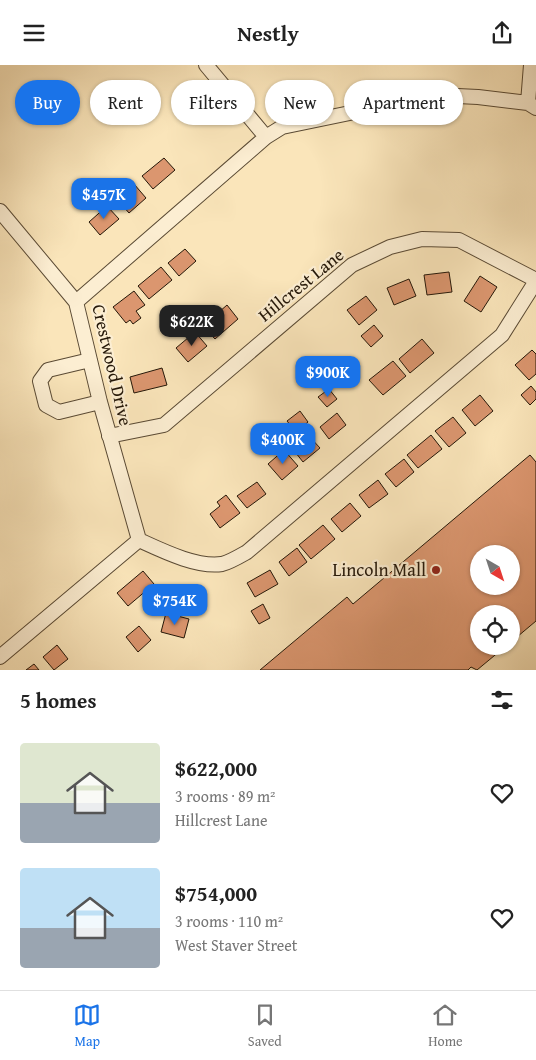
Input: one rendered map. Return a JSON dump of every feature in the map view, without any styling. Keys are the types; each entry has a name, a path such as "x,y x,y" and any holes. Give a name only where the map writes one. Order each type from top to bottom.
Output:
{"street":[{"path":"206,65 266,137"},
{"path":"531,65 532,105"},
{"name":"Crestwood Drive","path":"139,540 100,402 76,303 266,137 282,127 437,95 478,97 532,105"},
{"path":"0,211 76,303"},
{"name":"Hillcrest Lane","path":"110,436 164,425 352,265 390,247 422,239 459,240 536,281"},
{"path":"0,657 139,540 173,556 194,561 222,564 247,552 502,335 536,281"},
{"path":"90,360 48,370 40,381 46,405 59,412 100,402"}],"building":[{"path":"164,158 175,170 153,189 142,176"},
{"path":"134,184 146,198 129,213 117,199"},
{"path":"107,206 119,219 100,235 89,222"},
{"path":"185,249 196,261 179,276 168,263"},
{"path":"161,267 172,280 149,299 138,286"},
{"path":"449,272 452,292 427,295 424,275"},
{"path":"480,276 497,287 481,312 464,301"},
{"path":"409,279 416,296 394,305 387,288"},
{"path":"134,291 145,305 136,311 141,318 133,324 130,320 126,323 113,307"},
{"path":"366,296 377,310 359,325 347,310"},
{"path":"227,305 238,319 215,339 203,326"},
{"path":"374,325 383,336 371,347 361,336"},
{"path":"195,332 207,346 188,362 176,348"},
{"path":"422,339 434,353 410,373 399,359"},
{"path":"532,350 536,354 536,374 529,380 515,365"},
{"path":"393,361 406,376 383,395 369,380"},
{"path":"162,368 167,385 134,393 130,377"},
{"path":"531,386 536,392 536,399 530,405 521,395"},
{"path":"329,389 337,399 327,407 318,397"},
{"path":"480,395 493,411 475,426 462,410"},
{"path":"300,411 308,422 296,432 287,421"},
{"path":"337,413 346,425 329,439 320,427"},
{"path":"453,417 466,433 449,447 435,431"},
{"path":"308,435 320,448 303,462 292,448"},
{"path":"431,435 442,449 418,468 407,455"},
{"path":"284,450 298,466 282,480 268,464"},
{"name":"Lincoln Mall","path":"530,455 536,462 536,621 520,634 520,605 470,605 470,655 495,655 477,670 471,667 468,670 260,670 347,597 353,604"},
{"path":"404,459 414,472 396,487 385,474"},
{"path":"378,480 388,494 369,508 359,495"},
{"path":"257,482 266,494 247,508 237,496"},
{"path":"226,495 240,513 220,528 210,514 220,506 217,502"},
{"path":"350,503 361,516 342,532 331,519"},
{"path":"323,525 335,539 311,559 299,545"},
{"path":"297,548 307,562 289,576 279,562"},
{"path":"270,570 278,584 255,597 247,583"},
{"path":"143,571 154,584 128,606 117,593"},
{"path":"179,589 205,593 202,610 177,606"},
{"path":"263,604 270,618 259,624 251,611"},
{"path":"166,613 189,619 184,638 161,632"},
{"path":"139,626 151,640 138,652 126,637"},
{"path":"57,645 68,659 54,670 43,657"},
{"path":"34,664 39,670 26,670"}],"place":[{"name":"Lincoln Mall","path":"436,570"}]}
